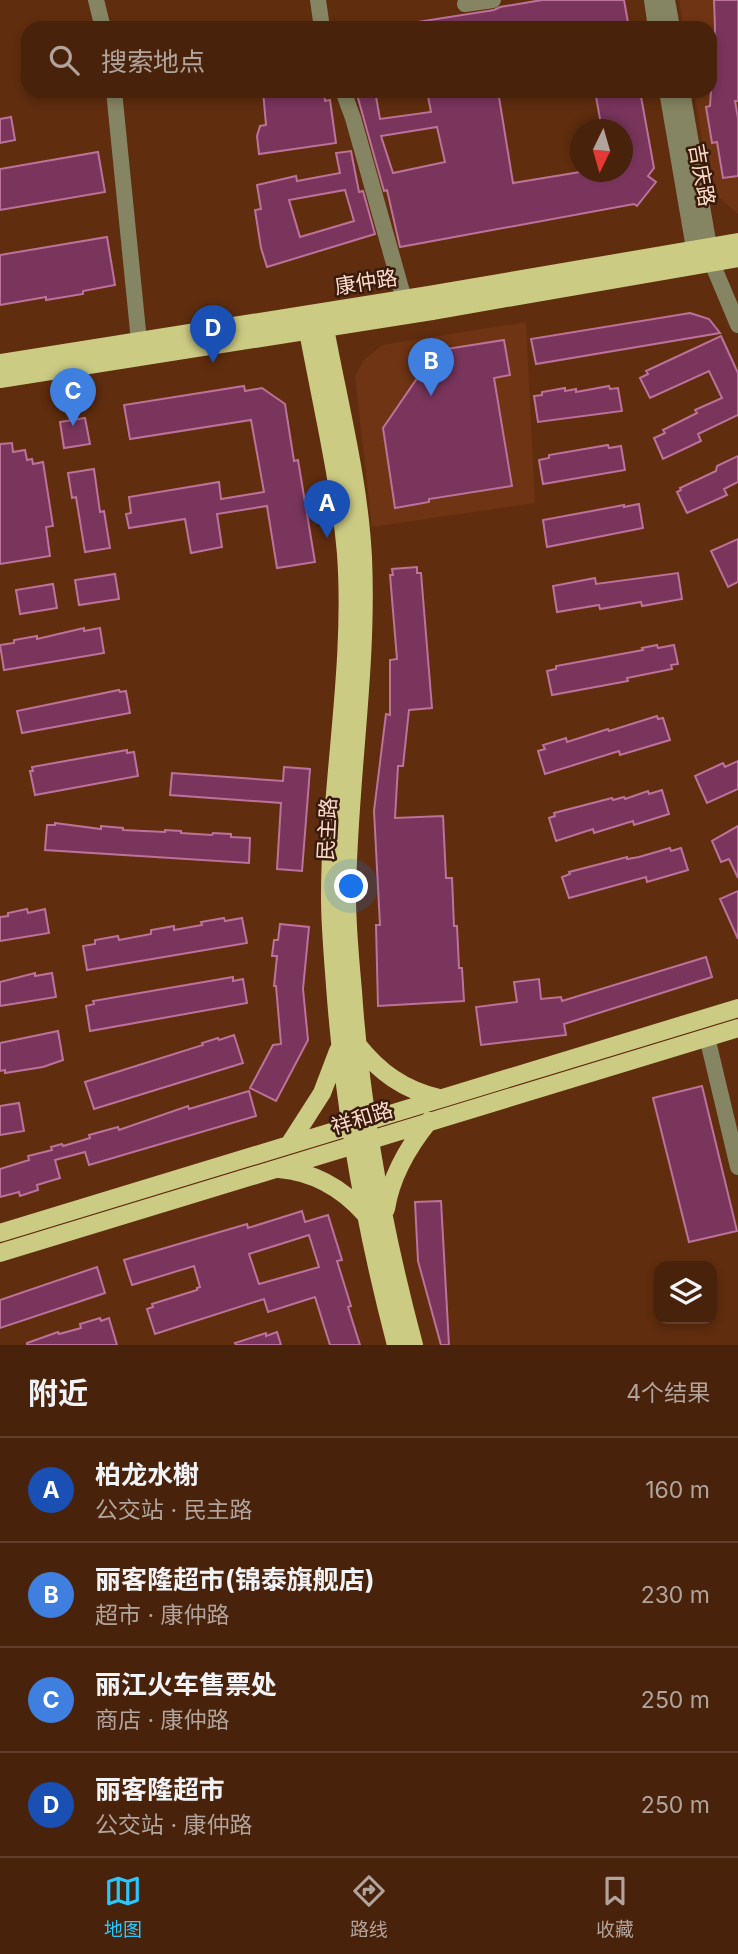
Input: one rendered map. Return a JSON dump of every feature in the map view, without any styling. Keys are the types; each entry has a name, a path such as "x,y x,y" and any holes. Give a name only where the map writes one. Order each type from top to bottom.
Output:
{"main road":[{"name":"康仲路","path":"0,379 315,321 705,258 738,242"},
{"name":"康仲路","path":"0,363 139,341 315,321 404,299 705,258 738,258"},
{"name":"民主路","path":"315,321 346,555 346,660 332,816 330,898 361,1141 365,1214 396,1345"},
{"name":"祥和路","path":"0,1233 738,1008"},
{"name":"祥和路","path":"0,1253 738,1028"},
{"path":"290,1143 349,1044 392,1079 415,1091 439,1098"},
{"path":"384,1220 396,1173 410,1146 429,1121"},
{"name":"民主路","path":"361,1141 384,1220 414,1345"},
{"path":"272,1168 317,1178 343,1192 365,1214"}],"street":[{"path":"96,0 101,21"},
{"path":"318,0 321,21"},
{"path":"466,4 493,0"},
{"path":"652,0 655,21"},
{"path":"667,0 670,21"},
{"path":"115,98 139,341"},
{"path":"346,98 404,299"},
{"name":"吉庆路","path":"669,98 705,258 738,325"},
{"name":"吉庆路","path":"683,98 705,258"},
{"path":"706,1037 738,1167"}],"shaded area":[{"path":"679,0 738,0 738,214 718,197 707,171 695,98 717,98 717,21 683,21"},
{"path":"526,322 535,503 372,527 355,376 363,361 382,345"}],"building":[{"path":"542,0 624,0 628,21 423,21"},
{"path":"714,0 738,0 738,101 735,101 738,118 738,176 723,178 717,142 712,143 706,107 710,106 711,98 717,98 717,21 715,21"},
{"path":"264,98 325,98 325,101 330,100 336,143 259,154 257,136 260,126 266,125"},
{"path":"358,98 376,98 380,119 431,112 428,98 499,98 513,183 570,174 570,182 633,182 633,119 600,119 596,98 641,98 654,168 648,176 656,182 637,206 634,204 400,247 387,190 384,191","holes":["437,127 445,162 393,173 381,136"]},
{"path":"11,117 15,140 0,143 0,119"},
{"path":"351,151 359,192 363,191 375,234 267,267 255,210 261,209 257,185 296,176 297,181 340,173 336,153","holes":["345,190 354,221 300,237 289,200"]},
{"path":"98,152 105,192 0,210 0,169"},
{"path":"107,237 115,285 83,291 83,294 0,305 0,255"},
{"path":"690,313 709,319 720,333 536,364 531,339"},
{"path":"721,336 738,373 738,415 698,434 701,441 663,459 654,438 665,433 663,430 697,413 695,410 722,398 709,371 650,398 640,378 648,374 646,371"},
{"path":"504,340 510,375 494,378 512,486 429,499 429,502 395,508 383,428 431,358 441,357 440,350"},
{"path":"244,386 245,391 262,388 285,404 294,461 298,460 315,562 277,568 267,506 217,514 222,547 191,553 185,519 129,528 126,514 131,513 129,497 219,482 221,499 264,492 251,420 130,439 124,405"},
{"path":"609,386 610,389 618,388 622,411 538,422 534,396 565,388 565,391 576,389 576,392"},
{"path":"85,418 90,444 64,448 60,422"},
{"path":"12,443 13,452 25,450 27,460 32,459 33,464 43,462 53,526 46,527 50,556 0,564 0,444"},
{"path":"608,445 609,448 621,446 625,470 543,484 539,460 549,458 549,455"},
{"path":"738,456 738,482 724,489 727,495 687,513 677,492 680,488 716,471 717,466"},
{"path":"94,469 100,512 104,511 110,548 85,552 76,497 72,498 68,473"},
{"path":"639,504 643,528 547,547 543,520"},
{"path":"738,539 738,582 728,587 711,551"},
{"path":"417,567 417,573 421,573 432,708 409,710 403,766 398,766 395,818 443,816 446,878 452,878 454,926 457,926 464,1001 378,1006 376,925 380,925 374,811 386,714 390,715 390,660 397,659 390,575 393,575 392,569"},
{"path":"678,573 682,599 642,606 641,602 600,609 599,605 557,612 553,586 595,578 596,584"},
{"path":"115,574 119,599 79,605 75,580"},
{"path":"53,584 57,608 20,614 16,590"},
{"path":"84,628 84,631 100,628 104,653 4,670 0,645 14,643 14,640 37,636 37,639"},
{"path":"657,645 658,648 674,645 678,664 671,665 672,669 627,678 628,681 552,695 547,671 556,669 556,666"},
{"path":"119,690 126,691 130,713 22,733 17,711"},
{"path":"657,716 658,719 663,718 670,740 620,755 619,751 545,774 538,751 545,749 543,745 566,738 567,742"},
{"path":"127,750 127,753 134,752 138,776 35,795 30,771 33,771 32,767"},
{"path":"738,761 738,789 707,803 695,776 723,763 725,767"},
{"path":"284,767 310,769 302,871 277,869 281,803 170,795 172,773 283,781"},
{"path":"662,790 669,814 594,833 593,829 556,841 549,818 555,816 554,813 612,798 625,799 648,791 649,794"},
{"path":"55,823 101,829 101,826 123,830 231,834 231,837 250,838 249,863 45,850 47,825"},
{"path":"738,826 738,878 729,859 721,862 712,841"},
{"path":"670,848 671,851 681,848 688,870 647,882 646,877 569,898 562,877 570,874 569,872"},
{"path":"738,891 738,939 720,899"},
{"path":"27,909 28,913 45,909 49,933 0,941 0,917"},
{"path":"224,918 225,921 242,918 247,943 87,970 83,946 95,944 95,940 118,936 119,940 151,934 151,930 174,926 174,930"},
{"path":"280,924 309,927 303,989 308,1040 276,1101 250,1088 273,1045 281,1044 274,986 277,956 272,956"},
{"path":"706,957 712,977 564,1024 566,1035 481,1045 476,1007 517,1002 514,982 539,979 541,999 561,997 562,1001"},
{"path":"35,973 35,976 52,973 56,997 0,1006 0,982"},
{"path":"233,977 233,981 243,979 247,1003 90,1031 86,1006 94,1004 93,1001"},
{"path":"58,1031 63,1060 43,1067 5,1073 5,1070 0,1071 0,1043"},
{"path":"234,1035 243,1063 94,1109 85,1082"},
{"path":"702,1086 737,1231 689,1242 653,1098"},
{"path":"249,1091 256,1116 89,1165 85,1152 55,1160 60,1178 37,1185 38,1190 20,1196 19,1192 0,1197 0,1169 29,1160 28,1156 52,1150 51,1147 90,1138 89,1135 118,1127 119,1130 188,1106 189,1109"},
{"path":"19,1103 24,1131 0,1135 0,1106"},
{"path":"441,1201 449,1345 441,1345 418,1261 415,1202"},
{"path":"302,1211 305,1222 328,1215 342,1260 337,1261 360,1345 330,1345 315,1297 268,1312 264,1299 155,1334 147,1309 153,1307 152,1304 197,1290 200,1287 194,1266 132,1285 124,1260 247,1224 248,1228","holes":["309,1235 319,1267 259,1284 249,1254"]},
{"path":"97,1267 105,1293 0,1328 0,1300"},
{"path":"100,1318 101,1321 109,1318 117,1345 27,1345 58,1332 59,1334 81,1328 80,1324"},
{"path":"277,1332 281,1345 235,1343 266,1333 266,1336"}],"place":[{"name":"丽客隆超市","path":"213,363"},
{"name":"丽客隆超市(锦泰旗舰店)","path":"431,396"},
{"name":"丽江火车售票处","path":"73,426"},
{"name":"柏龙水榭","path":"327,538"}]}
